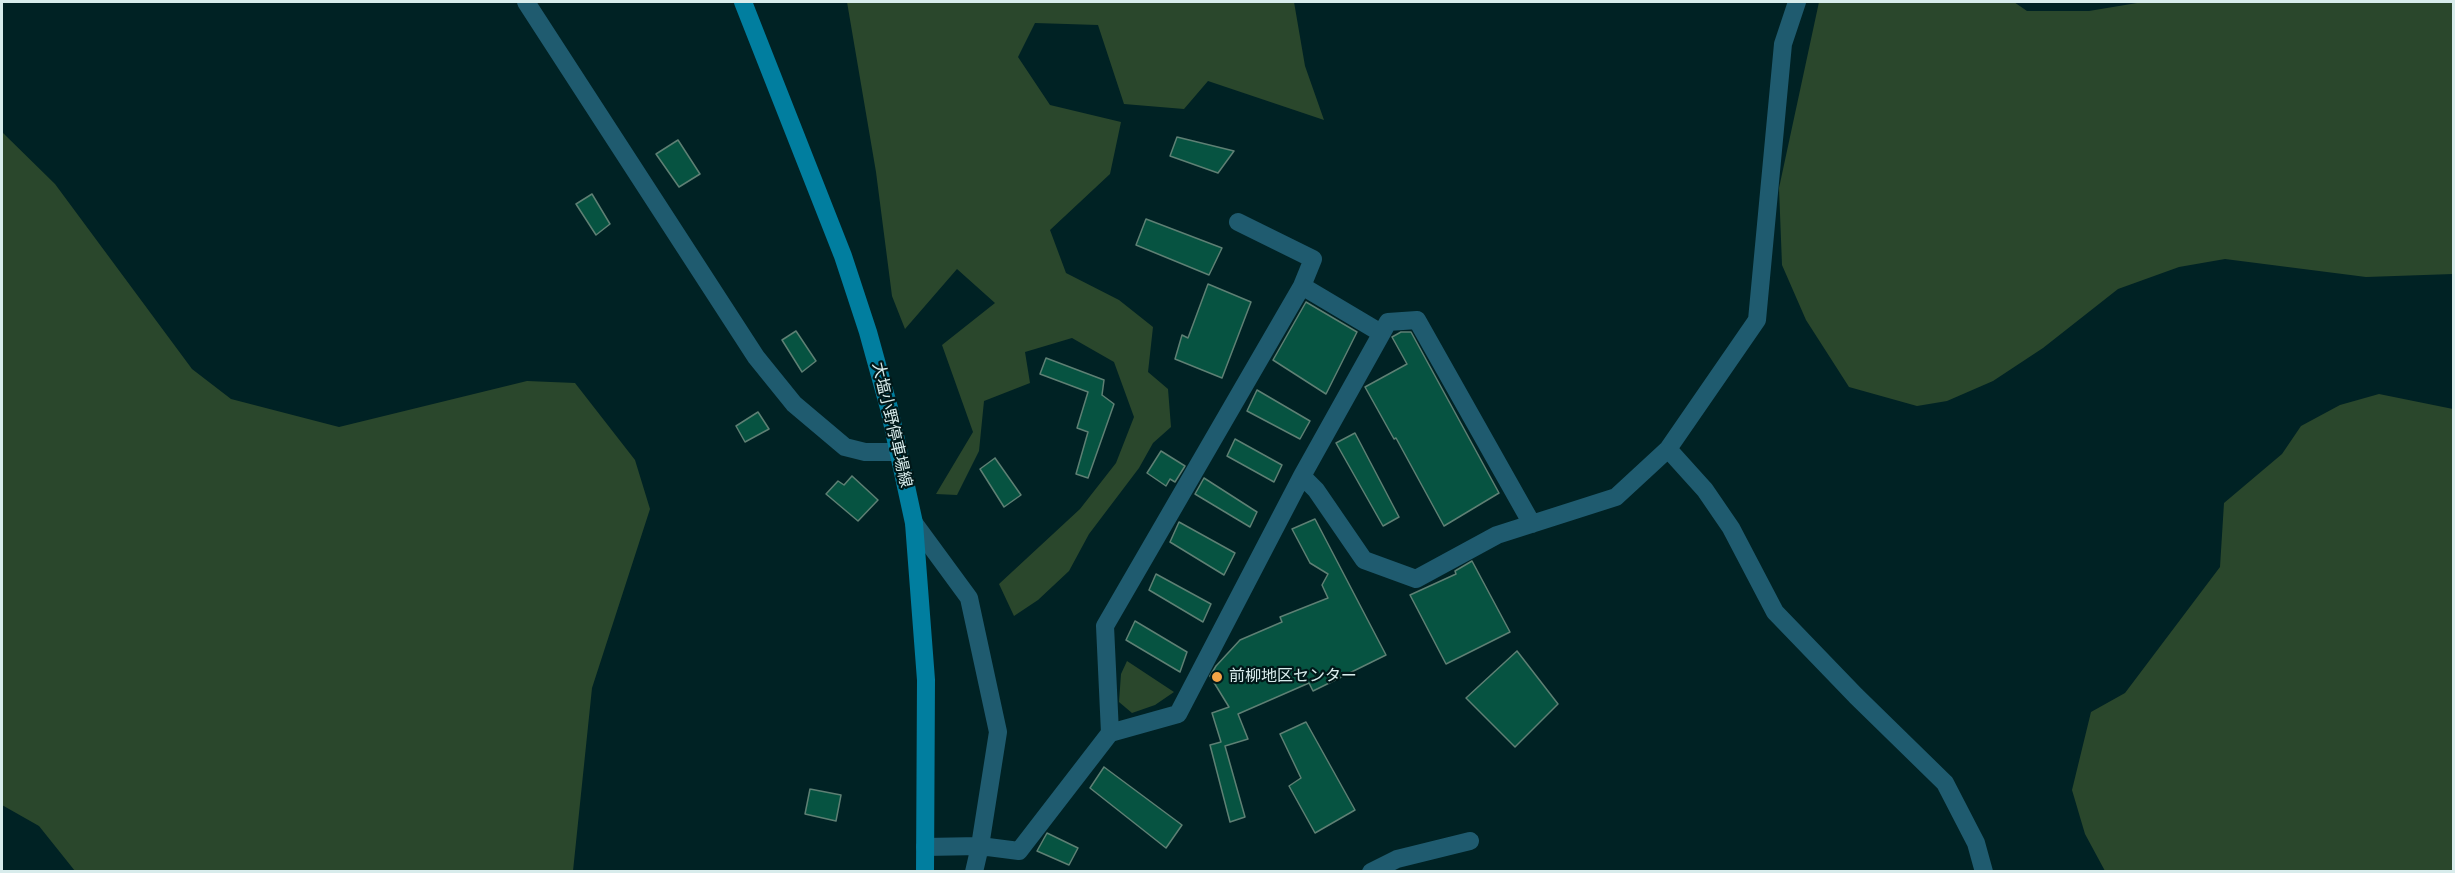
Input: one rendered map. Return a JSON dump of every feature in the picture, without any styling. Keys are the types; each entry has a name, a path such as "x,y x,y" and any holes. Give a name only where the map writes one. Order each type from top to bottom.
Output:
{"main road":[{"name":"大塩小野停車場線","path":"743,2 850,278 868,332 889,408 914,524 926,680 925,872"}],"street":[{"path":"526,2 756,357 794,404 845,447 865,452 898,452"},
{"path":"1302,476 1316,490 1364,560 1416,579 1497,535 1616,497 1668,449 1757,320 1783,44 1797,2"},
{"path":"1110,734 1106,626 1302,286 1313,259 1238,222"},
{"path":"1302,286 1382,333"},
{"path":"925,847 980,846 1019,851 1110,734 1178,714 1302,476 1388,322 1417,320 1532,524"},
{"path":"1668,449 1712,499 1731,528 1776,612 1856,696 1945,783 1976,843 1984,872"},
{"path":"914,524 969,598 998,732 974,872"},
{"path":"1371,872 1397,859 1470,841"}],"green space":[{"path":"847,2 1294,2 1305,66 1324,120 1208,81 1184,109 1124,104 1098,25 1035,23 1018,57 1050,105 1121,122 1110,174 1050,230 1066,273 1119,300 1153,327 1148,372 1168,389 1171,427 1153,443 1139,468 1089,534 1069,571 1038,600 1014,616 999,584 1080,509 1116,463 1134,417 1114,362 1072,338 1025,352 1030,383 984,401 979,451 957,495 936,494 973,432 942,345 995,303 957,269 905,329 892,296 876,172"},
{"path":"1819,2 2014,2 2027,11 2089,11 2143,2 2453,2 2453,274 2366,277 2225,259 2179,267 2118,289 2043,348 1993,381 1947,401 1917,406 1849,387 1806,320 1782,265 1779,188"},
{"path":"2,132 55,184 192,369 231,399 339,427 527,381 575,383 635,460 650,509 592,688 573,871 75,871 39,826 2,805"},
{"path":"2379,394 2453,409 2453,871 2105,871 2085,834 2072,790 2091,712 2125,693 2220,567 2224,503 2282,454 2301,426 2340,405"},
{"path":"1127,661 1174,692 1155,705 1132,713 1119,702 1121,674"}],"building":[{"path":"1177,137 1234,151 1218,173 1170,156"},
{"path":"678,140 700,174 679,187 656,154"},
{"path":"592,194 610,224 596,235 576,204"},
{"path":"1146,219 1222,248 1209,275 1136,245"},
{"path":"1208,284 1251,302 1222,378 1175,359 1182,335 1188,338"},
{"path":"1306,302 1357,332 1326,394 1273,360"},
{"path":"796,331 816,361 802,372 782,340"},
{"path":"1401,332 1411,332 1499,493 1444,526 1365,387 1407,364 1392,337"},
{"path":"1046,358 1104,380 1102,395 1114,404 1088,478 1076,474 1088,432 1077,428 1088,392 1040,374"},
{"path":"1257,390 1310,421 1300,439 1247,411"},
{"path":"758,412 769,429 745,442 736,426"},
{"path":"1355,433 1399,517 1383,526 1336,443"},
{"path":"1235,439 1282,465 1274,482 1227,456"},
{"path":"1161,451 1185,466 1175,482 1170,479 1166,486 1147,473"},
{"path":"995,458 1021,495 1004,507 980,469"},
{"path":"852,476 878,500 858,521 826,494 838,481 844,485"},
{"path":"1204,478 1257,512 1250,527 1195,494"},
{"path":"1315,519 1386,655 1313,691 1309,683 1238,714 1248,739 1225,746 1245,817 1230,822 1210,745 1221,742 1212,713 1229,707 1210,676 1240,640 1282,622 1280,617 1328,598 1322,585 1328,574 1310,563 1292,529"},
{"path":"1179,522 1235,553 1224,575 1170,542"},
{"path":"1472,561 1510,632 1446,664 1410,595 1456,574 1455,571"},
{"path":"1156,574 1211,604 1203,622 1149,590"},
{"path":"1135,621 1187,652 1180,672 1126,640"},
{"path":"1517,651 1558,704 1515,747 1466,698"},
{"path":"1306,722 1355,810 1315,833 1289,786 1301,778 1280,734"},
{"path":"1104,767 1182,825 1166,848 1090,788"},
{"path":"810,789 841,795 836,821 805,814"},
{"path":"1047,833 1078,848 1069,865 1037,851"}],"place":[{"name":"前柳地区センター","path":"1217,677"}]}
